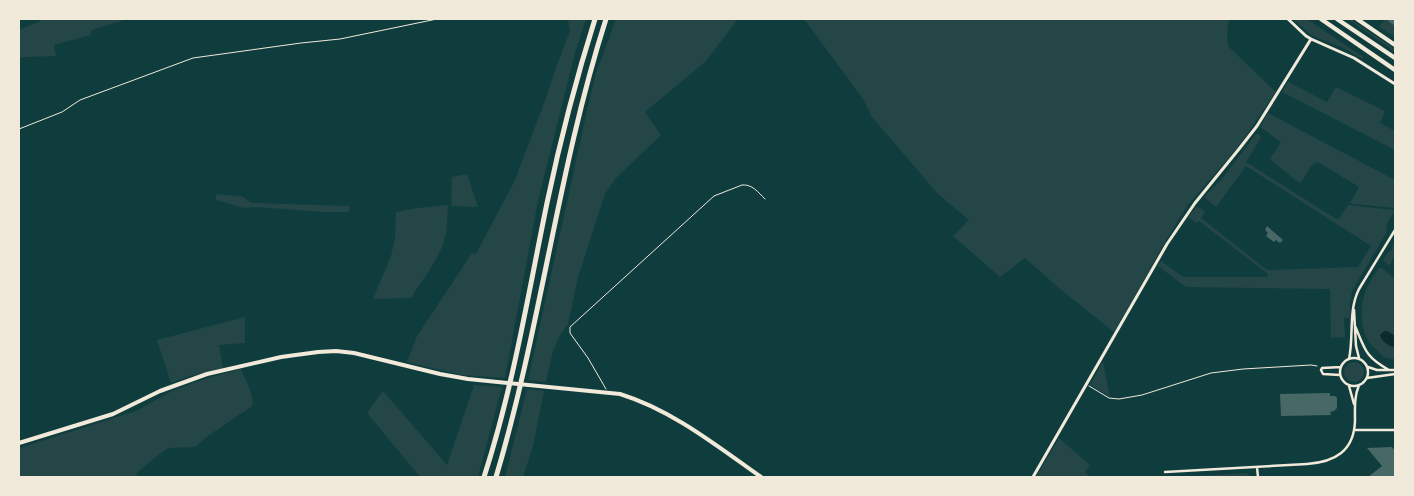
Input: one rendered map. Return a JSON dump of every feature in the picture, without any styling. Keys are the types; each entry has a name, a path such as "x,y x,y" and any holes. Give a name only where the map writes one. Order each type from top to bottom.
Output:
{"highway":[{"path":"484,477 512,376 557,156 575,85 595,19"},
{"path":"496,477 523,374 578,116 593,57 606,19"},
{"path":"1321,19 1395,70"},
{"path":"1337,19 1395,58"}],"main road":[{"path":"1356,19 1395,45"},
{"path":"19,443 113,414 160,391 188,380 281,357 309,352 336,352 354,353 440,374 476,380 620,394 640,400 665,413 712,442 761,477"}],"street":[{"path":"1288,19 1311,40 1354,58 1395,84"},
{"path":"1033,477 1176,230 1197,200 1257,126 1311,40"},
{"path":"1349,359 1355,297 1395,230"},
{"path":"1354,306 1356,350 1359,358 1368,367 1389,370"},
{"path":"1355,326 1369,356 1376,363 1395,372"},
{"path":"1359,358 1345,361 1341,367 1340,375 1343,381 1348,384 1358,385 1364,383 1367,378 1368,367"},
{"path":"1340,375 1323,374 1322,368 1341,367"},
{"path":"1367,378 1395,372"},
{"path":"1348,384 1354,410"},
{"path":"1165,472 1314,464 1327,461 1338,456 1348,446 1352,438 1358,385"},
{"path":"1354,430 1395,430"},
{"path":"1257,467 1258,477"}],"path":[{"path":"19,129 62,112 80,100 193,58 340,39 437,19"},
{"path":"608,392 569,330 570,327 714,196 746,184 752,186 765,199"},
{"path":"1086,385 1109,398 1119,399 1142,395 1211,373 1310,365 1319,367 1322,370"}],"shaded area":[{"path":"45,19 124,20 91,30 91,35 54,45 56,56 19,58 19,30"},
{"path":"568,19 586,19 575,53 538,201 505,378 461,375 407,362 417,336 472,253 476,254 515,180 570,31"},
{"path":"616,19 738,19 706,61 645,112 661,135 616,178 605,194 578,277 568,324 560,335 553,351 546,382 528,380 596,73"},
{"path":"804,19 1232,19 1228,22 1227,40 1229,47 1276,92 1238,147 1188,205 1114,332 1025,258 1000,277 953,236 969,220 938,194 872,117 863,99"},
{"path":"1293,19 1307,19 1363,57 1362,59 1343,48 1311,35"},
{"path":"1348,19 1395,49 1395,52"},
{"path":"1385,19 1389,19 1388,21 1395,26 1395,37 1379,27"},
{"path":"1288,82 1327,102 1336,87 1385,111 1380,123 1395,131 1395,150 1282,92"},
{"path":"1268,113 1395,180 1395,208 1350,203 1359,187 1318,162 1311,166 1303,180 1299,183 1270,159 1281,142 1260,127"},
{"path":"1256,134 1259,134 1261,138 1246,162 1338,220 1348,205 1394,210 1386,225 1387,232 1352,291 1350,318 1344,318 1345,337 1331,338 1330,289 1186,287 1158,266 1161,261 1183,277 1268,277 1268,274 1199,221 1197,223 1188,217 1197,206 1205,212 1201,218 1267,270 1358,267 1371,246 1246,166 1216,207 1205,198"},
{"path":"467,174 478,207 451,206 452,177"},
{"path":"216,194 243,197 252,203 349,206 349,212 244,208 216,200"},
{"path":"448,205 444,241 434,263 411,298 373,299 391,256 395,238 396,212"},
{"path":"1395,241 1395,255 1389,266 1383,260 1393,248"},
{"path":"1379,268 1382,268 1395,279 1395,359 1385,357 1373,347 1368,341 1363,327 1362,310 1364,295"},
{"path":"245,317 245,343 219,345 223,368 171,383 157,340"},
{"path":"1384,331 1395,336 1395,347 1388,345 1382,340 1380,335"},
{"path":"1103,361 1110,397 1090,385"},
{"path":"1350,362 1358,362 1364,368 1364,376 1358,382 1350,382 1344,376 1344,368"},
{"path":"241,369 251,392 252,406 205,438 196,447 168,448 136,474 139,477 19,477 19,448 136,411 172,391 207,378"},
{"path":"474,385 502,387 478,477 420,477 367,413 383,391 447,465"},
{"path":"527,389 544,391 533,446 523,477 505,477"},
{"path":"1059,438 1090,465 1085,472 1091,477 1036,477"},
{"path":"1247,473 1251,477 1177,477"}],"building":[{"path":"1389,19 1395,19 1395,26 1388,21"},
{"path":"1267,226 1283,240 1280,243 1276,240 1274,242 1266,236 1268,233 1265,230"},
{"path":"1330,393 1330,396 1337,398 1337,408 1330,412 1331,415 1281,416 1280,394"},
{"path":"1392,447 1395,451 1395,476 1368,477 1382,466 1367,448"}]}
